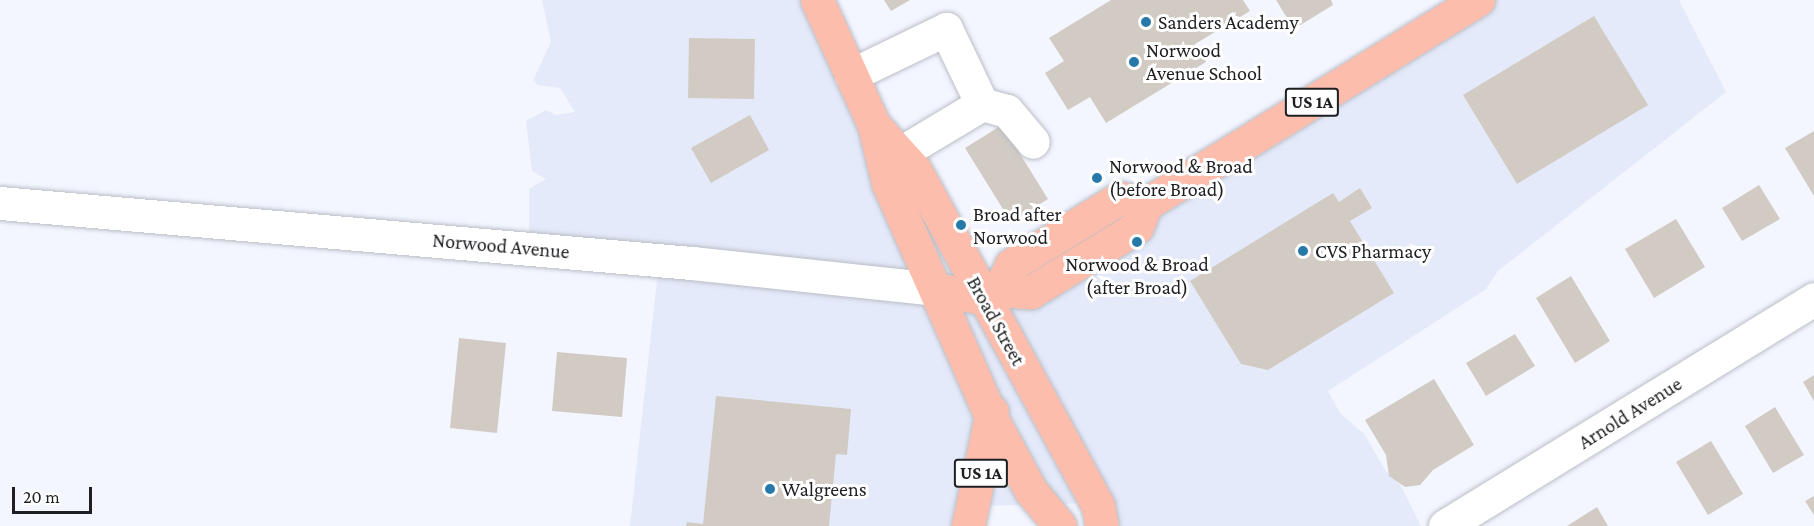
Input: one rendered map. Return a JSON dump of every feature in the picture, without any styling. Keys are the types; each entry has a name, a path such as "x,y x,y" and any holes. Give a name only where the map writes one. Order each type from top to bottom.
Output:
{"main road":[{"name":"Broad Street","path":"817,0 874,125 888,183 993,421 1031,491 1060,526"},
{"name":"US 1A","path":"968,526 993,421 991,294 1011,265 1120,198 1146,204 1478,0"},
{"name":"Broad Street","path":"874,125 902,152 991,294 1098,506 1102,526"},
{"name":"Norwood Avenue","path":"935,289 991,294"}],"street":[{"path":"851,75 946,29 982,104"},
{"path":"902,152 982,104 1007,111 1033,142"},
{"name":"Norwood Avenue","path":"0,203 692,263 935,289"},
{"name":"Arnold Avenue","path":"1445,526 1814,299"}],"shaded area":[{"path":"542,0 825,0 957,297 1487,0 1679,0 1726,92 1498,271 1485,290 1328,391 1340,413 1365,435 1385,470 1401,486 1421,526 1109,526 1090,503 982,506 977,526 630,526 658,271 529,256 529,189 546,179 532,171 526,121 546,110 556,115 575,112 560,88 538,85 533,80 551,42"}],"building":[{"path":"884,0 910,0 891,11"},
{"name":"Norwood Avenue School","path":"1111,0 1243,0 1250,11 1195,44 1206,62 1106,123 1090,97 1068,110 1045,73 1064,61 1049,38"},
{"path":"1276,0 1331,0 1333,5 1294,29"},
{"path":"1594,16 1648,105 1517,184 1463,95"},
{"path":"689,38 755,39 754,99 688,98"},
{"path":"750,115 769,150 711,183 691,148"},
{"path":"1002,125 1048,199 1011,222 965,148"},
{"path":"1814,131 1814,196 1785,148"},
{"path":"1759,185 1780,219 1742,241 1722,208"},
{"name":"CVS Pharmacy","path":"1360,188 1372,208 1350,221 1394,293 1268,370 1241,364 1190,281 1333,193 1339,202"},
{"path":"1676,219 1705,267 1654,298 1625,249"},
{"path":"1571,276 1610,341 1575,363 1536,298"},
{"path":"1515,334 1535,366 1486,396 1466,363"},
{"path":"459,338 506,343 497,433 450,428"},
{"path":"557,352 627,358 622,417 552,411"},
{"path":"1814,375 1814,401 1803,382"},
{"path":"1434,379 1474,445 1433,470 1420,485 1405,487 1389,476 1386,455 1365,420"},
{"name":"Walgreens","path":"716,396 851,409 847,455 836,454 829,526 686,526 687,522 703,524"},
{"path":"1775,407 1804,455 1773,473 1745,426"},
{"path":"1711,441 1743,494 1708,515 1676,462"},
{"path":"1814,496 1814,515 1805,501"},
{"path":"1597,507 1608,526 1567,526"}],"place":[{"name":"Sanders Academy","path":"1146,22"},
{"name":"Norwood Avenue School","path":"1134,62"},
{"name":"Norwood & Broad (before Broad)","path":"1097,178"},
{"name":"Broad after Norwood","path":"961,225"},
{"name":"Norwood & Broad (after Broad)","path":"1137,242"},
{"name":"CVS Pharmacy","path":"1303,251"},
{"name":"Walgreens","path":"770,489"}]}
